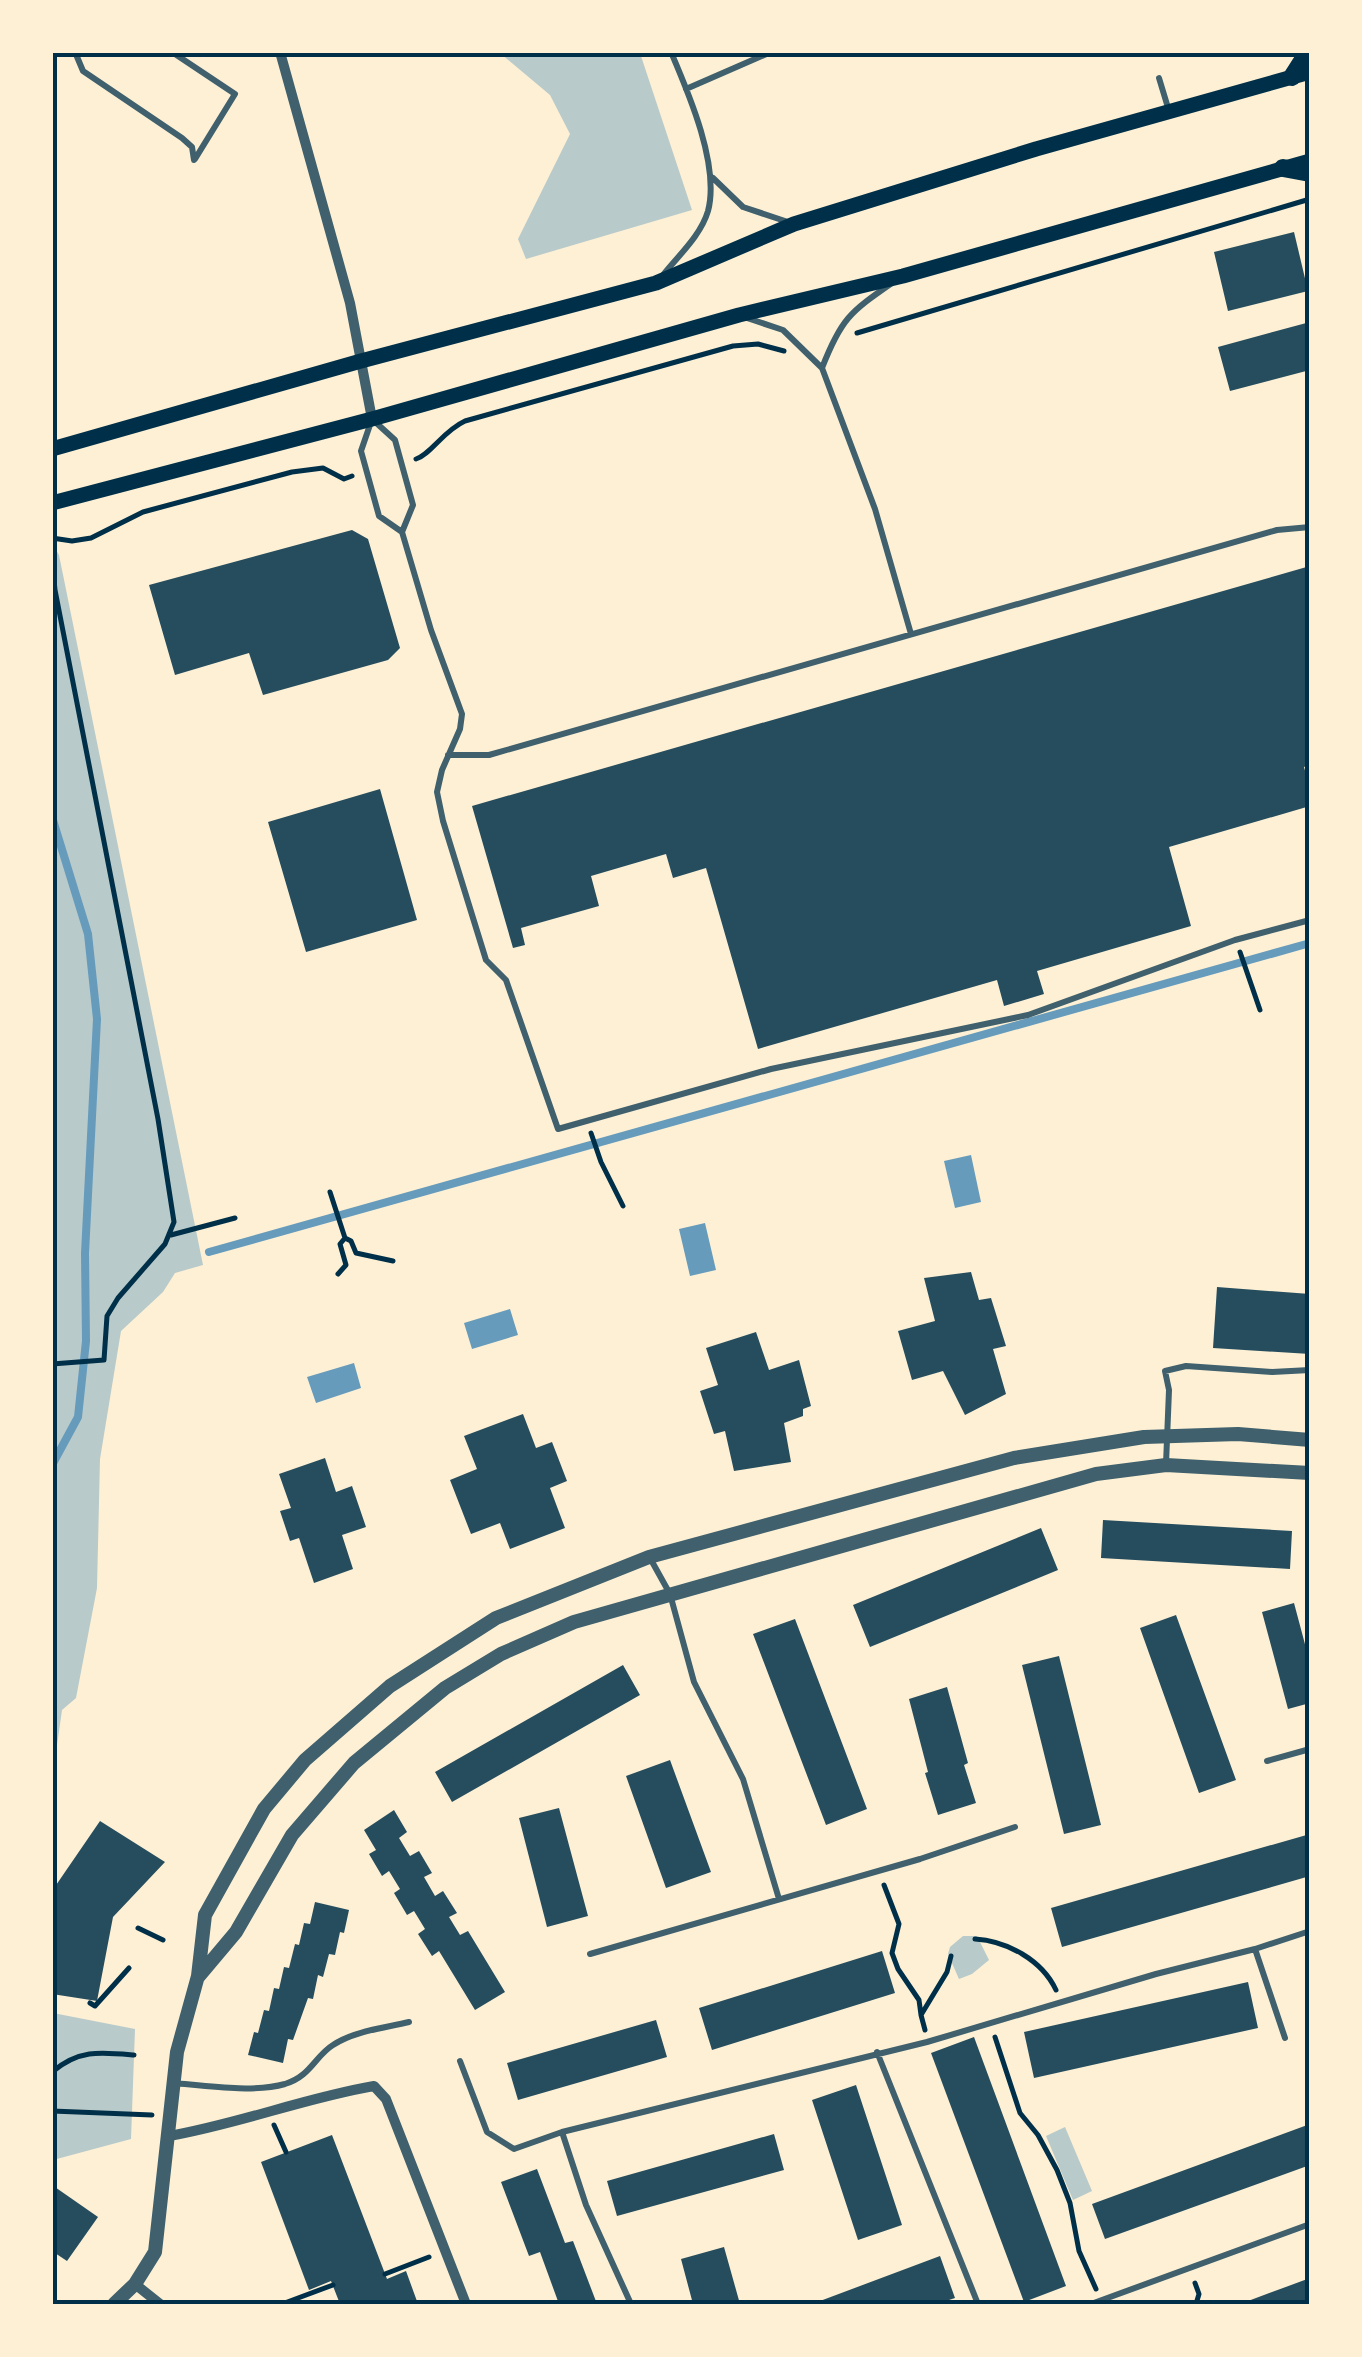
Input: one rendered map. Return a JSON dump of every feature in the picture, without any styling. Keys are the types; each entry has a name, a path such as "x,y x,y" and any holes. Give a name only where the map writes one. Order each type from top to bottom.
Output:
{"main road":[{"path":"52,449 362,360 656,283 794,224 1036,149 1301,74 1308,52"},
{"path":"52,503 372,419 739,315 904,276 1310,161"},
{"path":"1283,168 1310,172"}],"street":[{"path":"280,52 350,303 372,419"},
{"path":"114,2304 135,2284 154,2252 177,2052 198,1976 205,1914 264,1809 305,1760 390,1686 496,1618 649,1557 1034,1454 1114,1440 1166,1436 1238,1434 1310,1440"},
{"path":"198,1976 236,1932 292,1835 354,1764 446,1688 502,1654 574,1622 1096,1474 1166,1465 1310,1472"},
{"path":"169,2136 218,2128 335,2093 374,2086 386,2100 466,2304"},
{"path":"135,2284 160,2304"}],"lane":[{"path":"75,52 83,72 182,138 192,147 194,160 235,94 172,52"},
{"path":"656,283 698,232 708,211 712,178 671,52"},
{"path":"686,89 770,52"},
{"path":"1159,78 1170,112"},
{"path":"712,178 742,206 794,224"},
{"path":"822,368 840,326 851,312 904,276"},
{"path":"739,315 783,330 822,368 875,509 910,634"},
{"path":"402,532 413,506 395,440 372,419 361,451 379,516 402,532 431,630 462,714 437,792 443,821 486,960 506,980 558,1128 772,1070 1028,1014 1236,940 1310,920"},
{"path":"448,755 490,755 1278,530 1310,527"},
{"path":"1166,1465 1165,1371 1186,1366 1272,1372 1310,1370"},
{"path":"649,1557 670,1594 694,1682 743,1780 779,1899"},
{"path":"1267,1761 1310,1750"},
{"path":"590,1954 1015,1828"},
{"path":"460,2061 487,2132 514,2149 562,2132 927,2042 1310,1930"},
{"path":"1254,1949 1285,2038"},
{"path":"173,2084 228,2088 284,2084 312,2068 330,2046 353,2035 409,2022"},
{"path":"878,2052 978,2304"},
{"path":"562,2132 586,2205 631,2304"},
{"path":"1091,2304 1310,2224"}],"path":[{"path":"52,1364 104,1360 107,1316 171,1235 174,1222 158,1119 54,590 53,538 91,538 143,512 292,472 323,468 344,479 350,477"},
{"path":"1242,956 1260,1010"},
{"path":"592,1136 622,1206"},
{"path":"330,1192 344,1236 356,1253 393,1260"},
{"path":"171,1235 235,1218"},
{"path":"338,1274 346,1265 340,1244 344,1236"},
{"path":"877,1870 899,1924 892,1953 898,1970 919,2000 927,2042"},
{"path":"138,1928 163,1940"},
{"path":"975,1940 1008,1946 1035,1963 1050,1978 1062,2001"},
{"path":"921,2015 952,1956"},
{"path":"90,2003 95,2006 129,1968"},
{"path":"989,2022 1020,2113 1038,2135 1057,2170 1070,2203 1079,2251 1102,2300"},
{"path":"52,2072 84,2052 134,2055"},
{"path":"52,2111 170,2115"},
{"path":"269,2113 286,2152"},
{"path":"385,2274 446,2251"},
{"path":"1189,2268 1198,2294 1196,2304"},
{"path":"282,2304 333,2285"}],"shaded area":[{"path":"500,53 640,53 692,210 526,259 518,239 570,134 550,95"},
{"path":"53,545 59,555 203,1265 175,1273 163,1292 121,1331 100,1459 97,1588 76,1698 62,1710 53,1773"},
{"path":"963,1936 977,1936 989,1960 959,1979 948,1954"},
{"path":"53,2013 135,2029 131,2139 53,2160"},
{"path":"1065,2127 1092,2191 1073,2200 1046,2136"}],"water":[{"path":"971,1155 981,1202 955,1208 944,1161"},
{"path":"705,1223 716,1270 690,1276 679,1229"},
{"path":"510,1309 518,1335 472,1349 464,1323"},
{"path":"354,1363 361,1388 316,1403 307,1377"}],"building":[{"path":"1294,232 1308,291 1228,311 1214,252"},
{"path":"1310,322 1310,370 1230,391 1218,347"},
{"path":"352,530 368,539 400,648 388,660 263,695 249,653 175,675 149,585"},
{"path":"1310,566 1310,765 1304,767 1310,806 1169,847 1191,926 1037,971 1044,994 1004,1006 997,980 758,1049 706,868 673,878 666,854 591,876 599,906 521,928 525,945 513,948 472,806"},
{"path":"380,789 417,920 306,952 268,822"},
{"path":"971,1272 979,1300 991,1298 1006,1346 993,1349 1006,1394 965,1415 943,1371 912,1380 898,1331 935,1321 924,1278"},
{"path":"1217,1287 1310,1294 1310,1354 1213,1348"},
{"path":"756,1332 769,1370 799,1360 811,1406 803,1409 803,1416 784,1423 791,1462 734,1471 725,1431 714,1434 700,1391 718,1385 706,1348"},
{"path":"523,1414 536,1448 552,1442 567,1481 550,1488 565,1528 510,1549 500,1523 471,1534 450,1480 477,1469 464,1436"},
{"path":"325,1458 336,1492 352,1486 366,1527 342,1535 353,1569 314,1583 299,1538 290,1541 280,1511 291,1508 279,1474"},
{"path":"1103,1520 1292,1531 1290,1569 1101,1558"},
{"path":"1041,1528 1058,1570 870,1647 853,1605"},
{"path":"1294,1603 1310,1663 1310,1703 1288,1709 1262,1612"},
{"path":"1176,1615 1236,1780 1199,1793 1140,1628"},
{"path":"795,1619 867,1809 826,1825 753,1634"},
{"path":"1059,1656 1101,1825 1064,1834 1022,1665"},
{"path":"623,1665 640,1695 452,1802 435,1772"},
{"path":"947,1687 976,1803 938,1815 909,1699"},
{"path":"670,1760 711,1872 666,1888 626,1776"},
{"path":"559,1808 588,1916 547,1927 519,1818"},
{"path":"394,1810 407,1832 399,1838 410,1856 419,1851 432,1873 424,1877 435,1896 443,1891 457,1913 449,1917 460,1935 468,1931 505,1992 475,2010 439,1951 432,1956 418,1934 425,1929 414,1911 407,1915 394,1893 400,1889 389,1871 382,1876 369,1854 376,1850 364,1830"},
{"path":"100,1821 165,1862 113,1917 97,2001 52,1994 52,1891"},
{"path":"1310,1834 1310,1876 1062,1947 1051,1908"},
{"path":"315,1902 349,1910 335,1955 329,1954 323,1977 318,1975 313,1999 308,1998 293,2040 288,2039 283,2063 248,2055 264,2010 269,2011 274,1988 279,1989 284,1967 289,1968 295,1944 299,1945 304,1923 310,1924"},
{"path":"882,1951 895,1993 712,2050 699,2008"},
{"path":"1248,1982 1258,2028 1034,2078 1024,2032"},
{"path":"656,2020 667,2057 518,2100 507,2063"},
{"path":"974,2037 1066,2286 1024,2302 931,2053"},
{"path":"856,2085 902,2225 858,2240 812,2100"},
{"path":"1310,2124 1310,2165 1105,2239 1092,2204"},
{"path":"774,2134 784,2170 617,2216 607,2181"},
{"path":"332,2135 387,2279 406,2271 418,2304 340,2304 331,2281 309,2290 261,2162"},
{"path":"537,2169 565,2243 573,2241 597,2304 559,2304 540,2252 529,2256 501,2182"},
{"path":"52,2185 98,2217 67,2261 52,2251"},
{"path":"724,2247 740,2304 693,2304 681,2259"},
{"path":"940,2256 955,2298 937,2304 812,2304"},
{"path":"1310,2278 1310,2304 1240,2304"}],"waterway":[{"path":"52,817 88,934 97,1019 85,1253 86,1341 78,1417 52,1465"},
{"path":"209,1252 1310,943"}]}
